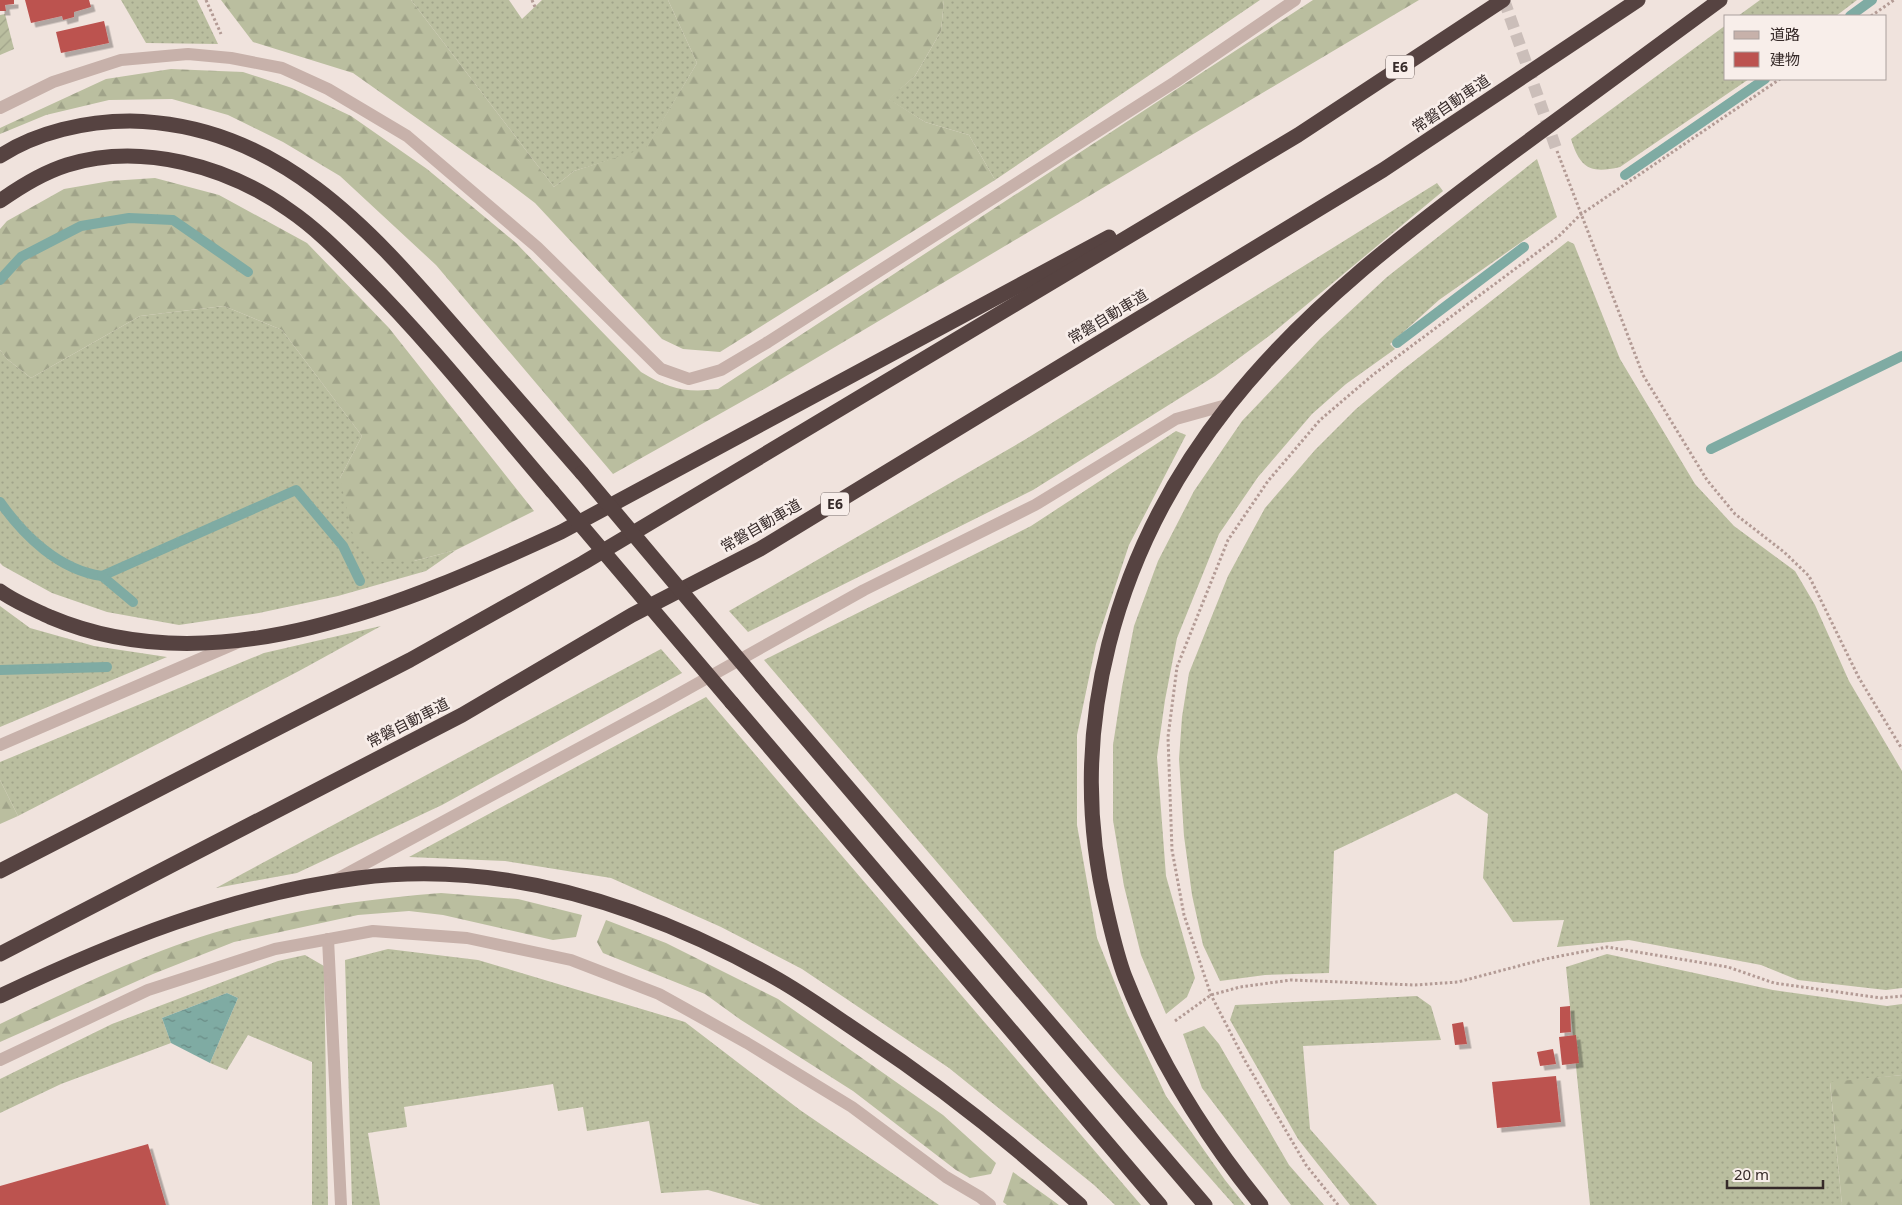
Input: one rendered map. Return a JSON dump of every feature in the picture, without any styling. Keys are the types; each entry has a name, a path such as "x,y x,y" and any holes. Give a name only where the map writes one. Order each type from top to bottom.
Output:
{"highway":[{"name":"E6","path":"0,871 410,660 583,563 1298,135 1503,0"},
{"name":"常磐自動車道","path":"0,954 462,715 632,615 760,549 1383,170 1638,0"},
{"path":"1261,1205 1229,1166 1164,1062 1124,975 1101,887 1091,801 1094,721 1111,638 1130,574 1167,494 1230,404 1273,356 1319,310 1432,212 1720,0"},
{"path":"0,156 37,138 71,128 111,121 151,122 193,128 229,138 267,156 332,199 391,253 582,473 1204,1205"},
{"path":"0,591 10,598 79,629 114,637 155,643 246,639 341,620 383,607 477,571 561,532 1298,135"},
{"path":"0,200 30,181 67,165 102,159 140,156 178,161 249,187 288,209 321,236 397,310 1160,1205"},
{"path":"0,996 70,963 165,926 267,894 331,882 409,875 491,877 536,884 625,908 717,948 773,977 908,1065 973,1113 1080,1205"}],"street":[{"path":"0,108 52,82 121,60 188,54 231,58 282,68 328,89 407,136 537,247 617,329 661,369 689,379 721,370 768,342 1167,87 1295,0"},
{"path":"331,882 659,705 864,590 1035,505 1176,419 1230,404"},
{"path":"0,745 246,639"},
{"path":"0,1060 148,990 275,949 373,931 467,938 572,960 659,994 747,1043 852,1107 946,1177 990,1205"},
{"path":"328,939 341,1205"}],"path":[{"path":"206,0 231,58"},
{"path":"532,0 536,7"},
{"path":"1872,15 1894,0"},
{"path":"1338,1205 1306,1165 1244,1058 1211,995 1184,914 1172,850 1168,737 1177,667 1228,540 1268,481 1320,420 1374,374 1558,238 1580,216 1779,80"},
{"path":"1557,151 1580,216 1643,374 1707,480 1735,514 1784,552 1808,576 1859,678 1902,749"},
{"path":"1175,1021 1211,995 1240,986 1290,980 1415,985 1458,982 1545,959 1608,947 1728,967 1774,983 1881,998 1902,996"}],"green space":[{"path":"121,0 197,0 218,44 146,43"},
{"path":"221,0 411,0 554,187 574,171 646,148 697,63 668,0 944,0 941,31 915,76 889,99 925,122 969,135 995,180 720,352 683,349 662,339 535,203 510,184 353,73 253,42"},
{"path":"411,0 509,0 522,19 542,0 668,0 697,63 646,149 574,171 554,187"},
{"path":"944,0 1260,0 995,180 969,135 925,122 888,99 915,76 941,31"},
{"path":"1313,0 1419,0 766,388 613,474 436,265 340,176 283,142 228,115 172,99 109,100 46,115 0,134 0,128 106,79 171,69 243,72 292,88 351,116 427,169 516,243 641,372 669,386 687,390 718,389"},
{"path":"1760,0 1857,0 1837,15 1739,15"},
{"path":"5,14 14,49 0,55 0,15"},
{"path":"1724,26 1724,80 1748,80 1620,167 1601,170 1588,166 1578,157 1571,139"},
{"path":"1537,159 1557,217 1439,300 1390,344 1395,349 1346,384 1312,414 1258,477 1219,534 1177,638 1165,700 1157,757 1166,876 1195,978 1187,997 1166,1014 1141,955 1124,886 1113,820 1113,745 1122,687 1134,626 1158,561 1194,491 1242,421 1320,339 1387,277"},
{"path":"155,178 219,195 307,243 389,328 534,511 456,550 414,561 379,562 354,540 340,478 362,436 282,330 224,306 140,316 31,378 7,359 0,350 0,229 7,221 64,189 110,181"},
{"path":"1437,183 1443,191 1269,336 1215,376 1033,490 748,632 729,611 1026,439"},
{"path":"1568,241 1574,244 1620,359 1695,484 1734,526 1795,571 1815,605 1849,681 1902,771 1902,988 1886,990 1798,980 1761,965 1629,940 1557,947 1564,920 1513,922 1483,878 1488,814 1456,793 1334,851 1329,973 1265,975 1220,981 1203,945 1192,895 1184,836 1179,759 1182,717 1189,673 1228,576 1265,508 1315,450 1356,409 1400,372"},
{"path":"224,306 282,330 362,436 340,478 414,561 456,550 426,571 338,596 259,613 179,625 107,612 52,593 3,566 0,563 0,350 7,359 31,378 140,316"},
{"path":"1176,431 1186,435 1129,545 1096,644 1077,735 1077,825 1097,938 1127,1013 1166,1096 1225,1180 1245,1205 1234,1205 1112,1067 764,660 1031,526"},
{"path":"0,606 30,628 94,646 167,657 0,727"},
{"path":"381,626 299,671 18,816 0,780 0,762 264,653"},
{"path":"661,649 682,673 442,805 297,873 216,888"},
{"path":"706,697 1141,1205 1115,1205 1094,1185 949,1068 802,969 721,927 611,878 505,861 409,857"},
{"path":"0,780 18,816 0,824"},
{"path":"441,893 518,899 582,915 576,937 553,940 443,915 409,911 358,915 234,942 153,974 0,1042 0,1024 105,974 186,942 241,925 298,912 355,902"},
{"path":"606,920 666,943 778,999 943,1115 996,1163 991,1174 970,1178 956,1170 853,1091 741,1020 705,994 603,953 597,942"},
{"path":"388,949 478,960 685,1022 800,1110 939,1205 761,1205 708,1190 661,1193 649,1121 587,1131 583,1107 558,1111 553,1084 404,1107 407,1127 368,1133 380,1205 352,1205 345,960"},
{"path":"1607,954 1773,990 1887,1006 1902,1004 1902,1075 1830,1083 1842,1205 1590,1205 1566,967"},
{"path":"305,955 324,966 328,1205 312,1205 312,1062 248,1035 227,1070 210,1063 238,998 227,993 162,1018 171,1043 61,1084 0,1113 0,1079 112,1024 278,961"},
{"path":"1417,996 1431,1006 1441,1040 1303,1046 1310,1129 1377,1205 1350,1205 1298,1139 1230,1020 1235,1005"},
{"path":"1204,1026 1219,1044 1289,1165 1324,1205 1291,1205 1202,1088 1183,1034"},
{"path":"1902,1075 1902,1205 1842,1205 1830,1082"},
{"path":"1013,1172 1059,1205 1007,1205 1003,1202"}],"water":[{"path":"227,993 238,998 210,1063 171,1043 162,1018"}],"building":[{"path":"0,0 14,0 14,4 5,5 6,11 0,11"},
{"path":"25,0 89,0 91,7 74,12 74,17 63,20 62,16 31,23"},
{"path":"104,21 109,43 61,53 56,32"},
{"path":"1570,1006 1571,1032 1560,1033 1560,1007"},
{"path":"1463,1022 1467,1044 1455,1045 1452,1024"},
{"path":"1576,1035 1579,1063 1562,1065 1559,1037"},
{"path":"1553,1049 1556,1064 1540,1066 1537,1052"},
{"path":"1556,1076 1561,1122 1497,1128 1492,1082"},
{"path":"148,1144 166,1205 0,1205 0,1186"}],"waterway":[{"path":"1851,15 1872,0"},
{"path":"1625,175 1764,80"},
{"path":"0,280 21,257 81,226 129,218 173,220 248,272"},
{"path":"1397,343 1524,247"},
{"path":"1711,449 1902,356"},
{"path":"0,502 20,527 44,550 71,567 102,576 296,490 343,546 360,581"},
{"path":"102,576 133,602"},
{"path":"0,670 107,667"}],"tunnel":[{"path":"1504,0 1557,151"}]}
